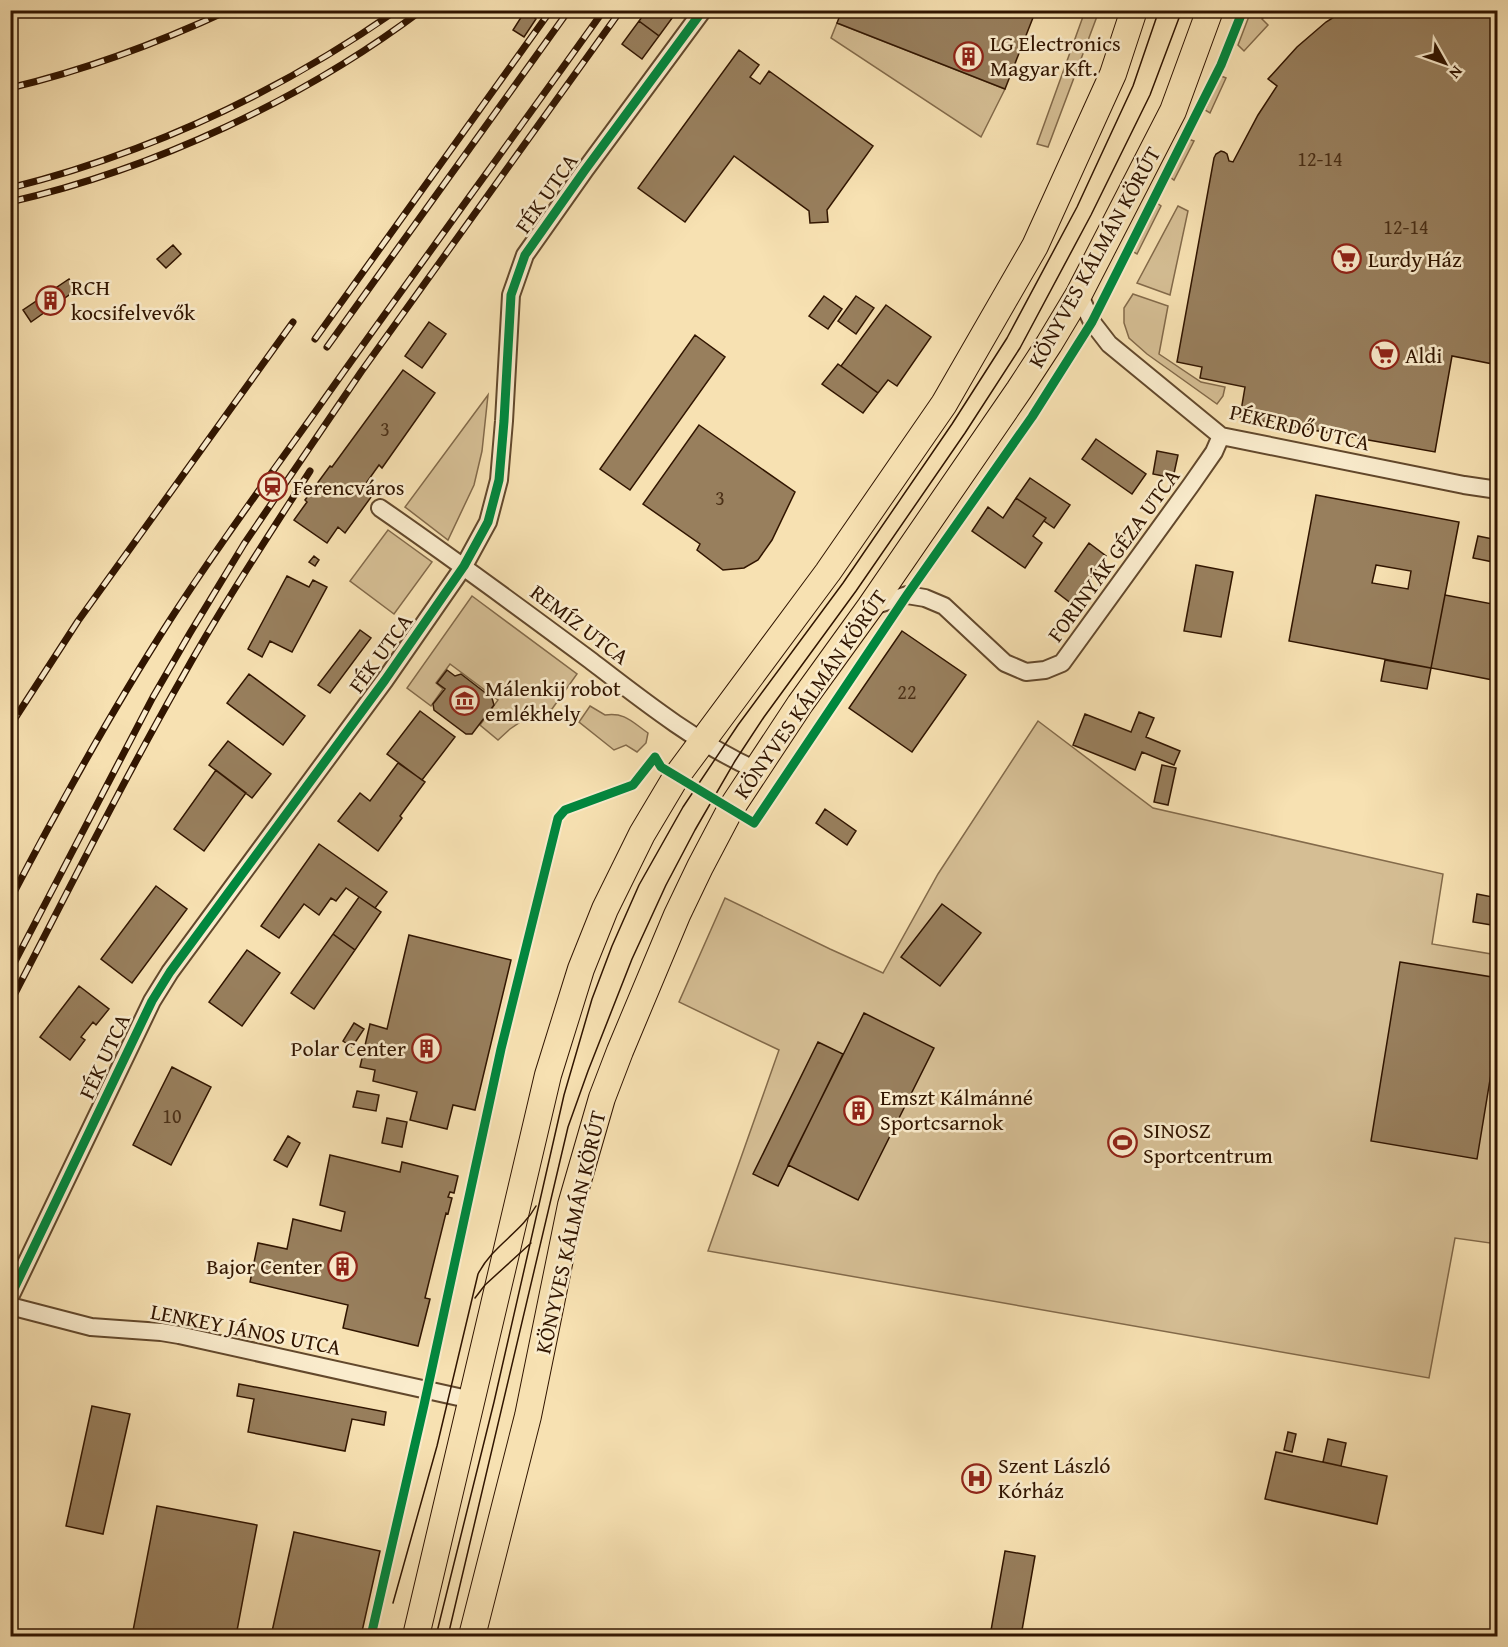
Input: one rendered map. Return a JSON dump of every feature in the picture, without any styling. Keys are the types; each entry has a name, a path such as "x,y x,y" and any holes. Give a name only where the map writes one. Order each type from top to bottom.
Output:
{"main road":[{"path":"416,1636 548,1075 581,969 605,909 642,834 676,777 828,572 944,404 1035,246 1113,74 1134,10"},
{"name":"KÖNYVES KÁLMÁN KÖRÚT","path":"472,1636 528,1416 572,1205 602,1098 677,915 730,810 800,704 870,607 1019,390 1079,294 1173,111 1210,10"}],"street":[{"name":"FÉK UTCA","path":"10,1297 152,1001 170,972 385,680 464,566 488,522 498,480 504,421 511,295 525,255 703,10"},
{"name":"PÉKERDŐ UTCA","path":"1079,294 1092,322 1109,344 1221,436 1497,490"},
{"name":"FORINYÁK GÉZA UTCA","path":"870,607 907,595 925,598 944,606 1005,663 1026,672 1046,670 1062,663 1191,485 1214,452 1221,436"},
{"name":"REMÍZ UTCA","path":"380,508 464,566 620,683 702,741 735,761 756,770"},
{"name":"LENKEY JÁNOS UTCA","path":"10,1306 92,1327 161,1332 472,1400"}],"shaded area":[{"path":"1085,11 1099,11 1048,147 1037,144"},
{"path":"1251,11 1270,11 1262,19 1268,25 1244,51 1238,45"},
{"path":"837,23 1005,89 981,137 831,38"},
{"path":"1221,76 1226,78 1210,113 1205,110"},
{"path":"1188,139 1194,141 1174,180 1170,177"},
{"path":"1157,203 1161,206 1137,254 1132,251"},
{"path":"1178,206 1188,211 1170,295 1137,283"},
{"path":"1133,294 1168,306 1159,354 1201,382 1225,387 1223,396 1217,404 1147,354 1129,338 1124,323 1124,308"},
{"path":"488,395 482,451 474,485 448,540 405,507"},
{"path":"388,530 432,562 394,614 350,581"},
{"path":"472,596 577,674 552,709 538,712 522,721 498,740 480,725 498,700 450,664 436,683 443,689 431,706 407,688"},
{"path":"590,706 605,715 623,716 633,722 648,733 646,743 637,752 626,745 614,750 579,722"},
{"name":"SINOSZ Sportcentrum","path":"1038,721 1153,808 1443,874 1432,944 1497,955 1497,1244 1455,1238 1429,1378 708,1251 779,1050 679,1002 725,898 883,973 938,874"}],"building":[{"path":"647,10 678,10 659,36 639,21"},
{"name":"LG Electronics Magyar Kft.","path":"842,10 1036,10 1005,89 837,23"},
{"name":"Lurdy Ház","path":"1345,10 1498,10 1498,365 1452,356 1435,452 1240,417 1245,387 1200,378 1202,367 1177,362 1214,158 1221,151 1227,154 1229,161 1233,162 1258,115 1277,86 1268,79 1297,47 1326,22"},
{"path":"525,11 536,19 524,37 513,30"},
{"path":"639,21 659,36 642,59 622,44"},
{"path":"739,50 759,65 750,77 760,84 769,71 873,146 827,210 828,222 810,223 809,211 734,156 685,222 638,188"},
{"path":"173,245 181,254 166,268 157,259"},
{"name":"RCH kocsifelvevők","path":"69,279 76,290 31,322 23,310"},
{"path":"824,296 842,309 828,329 809,316"},
{"path":"856,296 874,308 856,334 838,321"},
{"path":"886,305 931,337 897,386 888,380 878,393 841,366"},
{"path":"429,322 446,334 422,368 405,356"},
{"path":"695,335 725,357 630,490 600,469"},
{"path":"838,364 878,393 863,413 822,384"},
{"name":"Ferencváros","path":"403,370 435,393 382,468 379,465 364,486 374,493 345,533 338,527 327,543 294,520 307,502 305,500"},
{"path":"699,425 795,492 772,540 758,560 744,568 723,570 697,550 700,544 643,504"},
{"path":"1096,439 1146,474 1132,494 1082,459"},
{"path":"1157,451 1178,455 1173,478 1153,474"},
{"path":"1030,478 1070,505 1054,528 1044,521 1046,518 1016,498"},
{"path":"1316,495 1459,522 1431,668 1289,641","holes":["1376,565 1411,571 1408,589 1372,583"]},
{"path":"1016,498 1046,518 1033,536 1042,543 1025,568 972,531 988,507 1003,518"},
{"path":"1478,536 1498,540 1498,563 1473,558"},
{"path":"1089,543 1106,556 1072,604 1055,591"},
{"path":"314,556 319,560 315,566 309,562"},
{"path":"1196,565 1233,572 1221,637 1184,631"},
{"path":"287,576 309,587 313,580 327,587 292,652 270,641 262,657 248,649"},
{"path":"1445,595 1498,605 1498,681 1431,668"},
{"path":"360,630 371,638 330,693 318,685"},
{"path":"902,631 966,675 912,752 849,708"},
{"path":"1385,660 1431,668 1427,689 1381,681"},
{"name":"Málenkij robot emlékhely","path":"447,670 455,676 461,674 492,698 494,705 472,734 466,734 434,710 433,704 445,689 437,683"},
{"path":"249,674 305,716 283,745 227,703"},
{"path":"420,711 455,737 422,780 387,754"},
{"path":"1139,712 1154,718 1146,737 1180,751 1174,765 1142,752 1135,770 1073,745 1085,714 1131,732"},
{"path":"228,741 271,774 252,798 209,765"},
{"path":"398,763 425,782 378,851 338,821 360,793 370,801"},
{"path":"1162,765 1176,768 1168,805 1154,802"},
{"path":"216,770 246,793 204,851 174,829"},
{"path":"825,809 856,831 847,845 816,823"},
{"path":"319,844 387,892 375,908 346,888 336,901 331,898 319,915 304,904 279,938 261,926"},
{"path":"156,886 187,909 132,983 101,959"},
{"path":"1477,894 1498,898 1498,926 1473,922"},
{"path":"359,897 381,912 355,950 333,934"},
{"path":"942,904 981,933 940,986 901,957"},
{"path":"333,934 355,950 314,1009 291,993"},
{"name":"Polar Center","path":"409,935 511,960 475,1110 453,1105 447,1129 410,1120 417,1092 373,1081 375,1070 360,1067 370,1024 387,1029"},
{"path":"247,950 280,973 242,1026 209,1002"},
{"path":"1400,962 1498,978 1498,1031 1477,1159 1371,1141"},
{"path":"79,986 109,1009 96,1025 93,1022 81,1037 85,1040 70,1060 40,1037"},
{"name":"Emszt Kálmánné Sportcsarnok","path":"864,1013 934,1048 858,1200 788,1165"},
{"path":"354,1023 364,1029 352,1047 343,1041"},
{"path":"818,1042 843,1054 778,1186 753,1174"},
{"path":"172,1067 211,1087 171,1165 133,1145"},
{"path":"357,1091 379,1095 376,1111 353,1107"},
{"path":"387,1118 407,1122 402,1147 382,1143"},
{"path":"288,1136 300,1143 287,1167 274,1160"},
{"name":"Bajor Center","path":"330,1155 400,1172 402,1162 458,1176 454,1193 450,1192 448,1197 452,1198 448,1214 446,1213 425,1298 430,1299 418,1346 343,1328 348,1305 250,1282 258,1243 287,1249 293,1219 341,1231 345,1212 320,1205"},
{"path":"239,1384 386,1412 384,1425 352,1419 345,1451 248,1432 254,1399 237,1396"},
{"path":"92,1406 130,1414 103,1534 66,1526"},
{"path":"1288,1432 1296,1434 1292,1452 1284,1450"},
{"path":"1328,1439 1346,1443 1341,1466 1323,1462"},
{"path":"1276,1452 1387,1476 1377,1524 1265,1499"},
{"path":"157,1506 257,1525 236,1636 132,1636"},
{"path":"294,1532 380,1551 361,1636 271,1636"},
{"path":"1005,1551 1035,1556 1021,1636 990,1636"}],"tram line":[{"path":"436,1636 494,1402 564,1095 592,999 639,885 683,807 738,725 843,583 952,424 1007,338 1077,207 1133,86 1159,10"},
{"path":"448,1636 568,1127 632,959 666,885 735,761 764,717 856,591 965,433 1020,348 1091,215 1150,95 1182,10"},
{"path":"393,1603 437,1446 478,1274 491,1255 523,1224 536,1206"},
{"path":"475,1298 485,1285 531,1243"}],"railway":[{"path":"10,88 121,55 229,10"},
{"path":"10,188 113,157 212,117 306,67 397,10"},
{"path":"10,202 119,171 226,127 328,73 422,10"},
{"path":"315,339 551,10"},
{"path":"327,347 569,10"},
{"path":"10,900 107,723 224,539 604,10"},
{"path":"10,971 153,697 244,544 361,372 621,10"},
{"path":"10,726 78,621 293,322"},
{"path":"10,1003 160,716 229,598 310,471"}],"cycle path":[{"path":"10,1297 152,1001 170,972 385,680 464,566 488,522 499,480 511,295 525,255 703,10"},
{"path":"371,1636 501,1049 558,818 565,810 633,785 655,757 661,767 754,823 907,595 1032,417 1092,322 1221,65 1243,10"}],"place":[{"name":"LG Electronics Magyar Kft.","path":"969,56"},
{"name":"Lurdy Ház","path":"1347,259"},
{"name":"RCH kocsifelvevők","path":"50,300"},
{"name":"Aldi","path":"1384,355"},
{"name":"Ferencváros","path":"272,487"},
{"name":"Málenkij robot emlékhely","path":"464,701"},
{"name":"Polar Center","path":"427,1048"},
{"name":"Emszt Kálmánné Sportcsarnok","path":"859,1110"},
{"name":"SINOSZ Sportcentrum","path":"1122,1143"},
{"name":"Bajor Center","path":"343,1266"},
{"name":"Szent László Kórház","path":"977,1478"}]}
